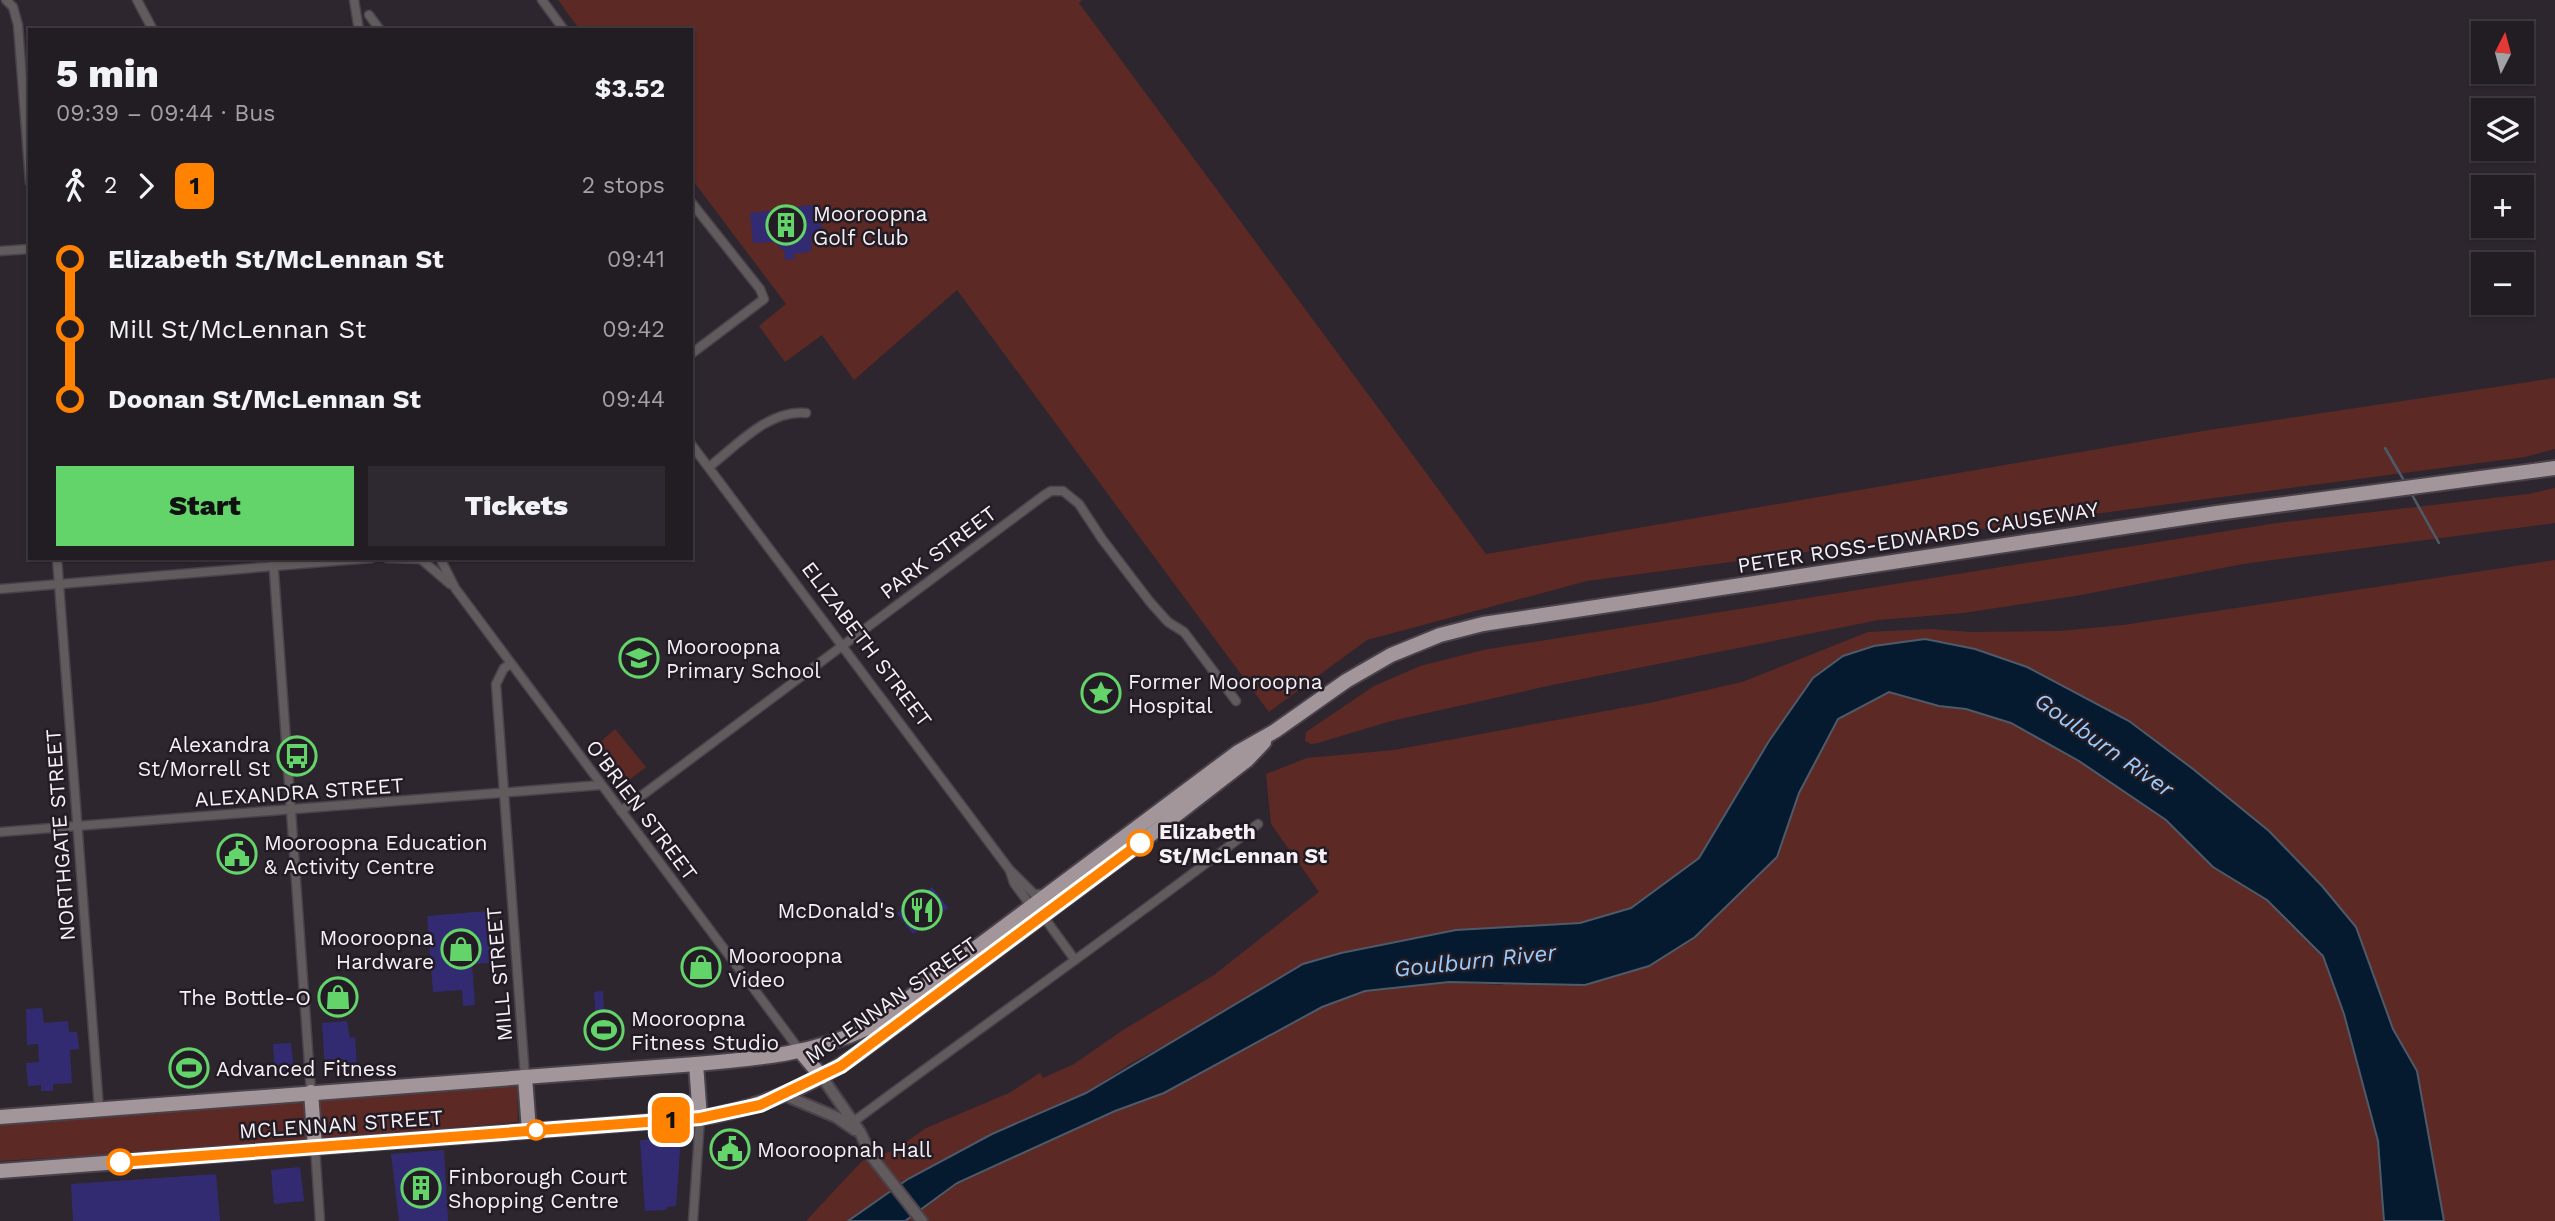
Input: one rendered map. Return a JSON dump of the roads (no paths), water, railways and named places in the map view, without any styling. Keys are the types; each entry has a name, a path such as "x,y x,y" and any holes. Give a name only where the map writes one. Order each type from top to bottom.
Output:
{"highway":[{"name":"PETER ROSS-EDWARDS CAUSEWAY","path":"1307,707 1391,655 1440,635 1483,624 2337,496 2555,468"},
{"name":"MCLENNAN STREET","path":"0,1171 700,1118 731,1113 784,1095 822,1077 860,1052 1037,911 1050,893 1238,752 1275,731 1307,707"},
{"name":"MCLENNAN STREET","path":"0,1117 696,1064 801,1052 842,1040 870,1027 1037,911 1247,760 1275,731"},
{"path":"801,1052 822,1077"},
{"path":"696,1064 700,1118"},
{"path":"525,1077 528,1131"},
{"path":"311,1092 315,1147"}],"street":[{"path":"6,0 13,7 18,25 28,156"},
{"path":"137,0 152,28"},
{"path":"354,0 359,28"},
{"path":"542,0 563,28"},
{"path":"369,15 379,28"},
{"path":"693,205 760,289 764,299 693,352"},
{"path":"0,251 28,249"},
{"path":"709,467 761,426 782,415 806,413"},
{"name":"ELIZABETH STREET","path":"693,447 1009,869 1034,894 1050,893"},
{"name":"PARK STREET","path":"621,811 1046,493 1063,491 1077,502 1150,601 1168,622 1184,632 1236,701"},
{"name":"NORTHGATE STREET","path":"57,560 99,1109"},
{"path":"0,589 273,562 322,560"},
{"name":"O'BRIEN STREET","path":"421,560 455,588"},
{"name":"O'BRIEN STREET","path":"441,560 455,588 801,1052"},
{"path":"273,562 311,1092"},
{"name":"MILL STREET","path":"511,664 504,668 496,684 502,794 525,1077"},
{"name":"ALEXANDRA STREET","path":"0,832 601,785"},
{"path":"853,1122 1109,937 1258,824"},
{"name":"ELIZABETH STREET","path":"1009,869 1014,883 1075,960"},
{"path":"822,1077 874,1158 922,1221"},
{"path":"784,1095 836,1117 862,1136"},
{"path":"693,1221 700,1118"},
{"path":"315,1147 320,1221"}],"water":[{"name":"Goulburn River","path":"1925,639 1975,649 2027,667 2129,721 2269,831 2322,886 2356,927 2393,1029 2417,1071 2444,1221 2384,1221 2378,1141 2344,1014 2323,956 2267,900 2213,867 2166,820 2079,761 2011,723 1966,709 1939,706 1889,692 1838,719 1799,793 1777,857 1695,937 1649,966 1585,985 1449,982 1365,991 1322,1007 1164,1093 1115,1111 957,1183 905,1221 848,1221 908,1179 992,1134 1086,1093 1303,964 1341,953 1456,930 1580,923 1631,908 1699,858 1769,741 1813,678 1843,656 1874,646"}],"waterway":[{"path":"2385,448 2406,484"},
{"path":"2411,493 2439,543"}],"place":[{"name":"Mooroopna Golf Club","path":"786,225"},
{"name":"Mooroopna Primary School","path":"639,658"},
{"name":"Former Mooroopna Hospital","path":"1101,693"},
{"name":"Alexandra St/Morrell St","path":"297,756"},
{"name":"Elizabeth St/McLennan St","path":"1140,843"},
{"name":"Mooroopna Education & Activity Centre","path":"237,854"},
{"name":"McDonald's","path":"922,910"},
{"name":"Mooroopna Hardware","path":"461,949"},
{"name":"Mooroopna Video","path":"701,967"},
{"name":"The Bottle-O","path":"338,997"},
{"name":"Mooroopna Fitness Studio","path":"604,1030"},
{"name":"Advanced Fitness","path":"189,1068"},
{"name":"Mooroopnah Hall","path":"730,1149"},
{"name":"Finborough Court Shopping Centre","path":"421,1188"}]}
